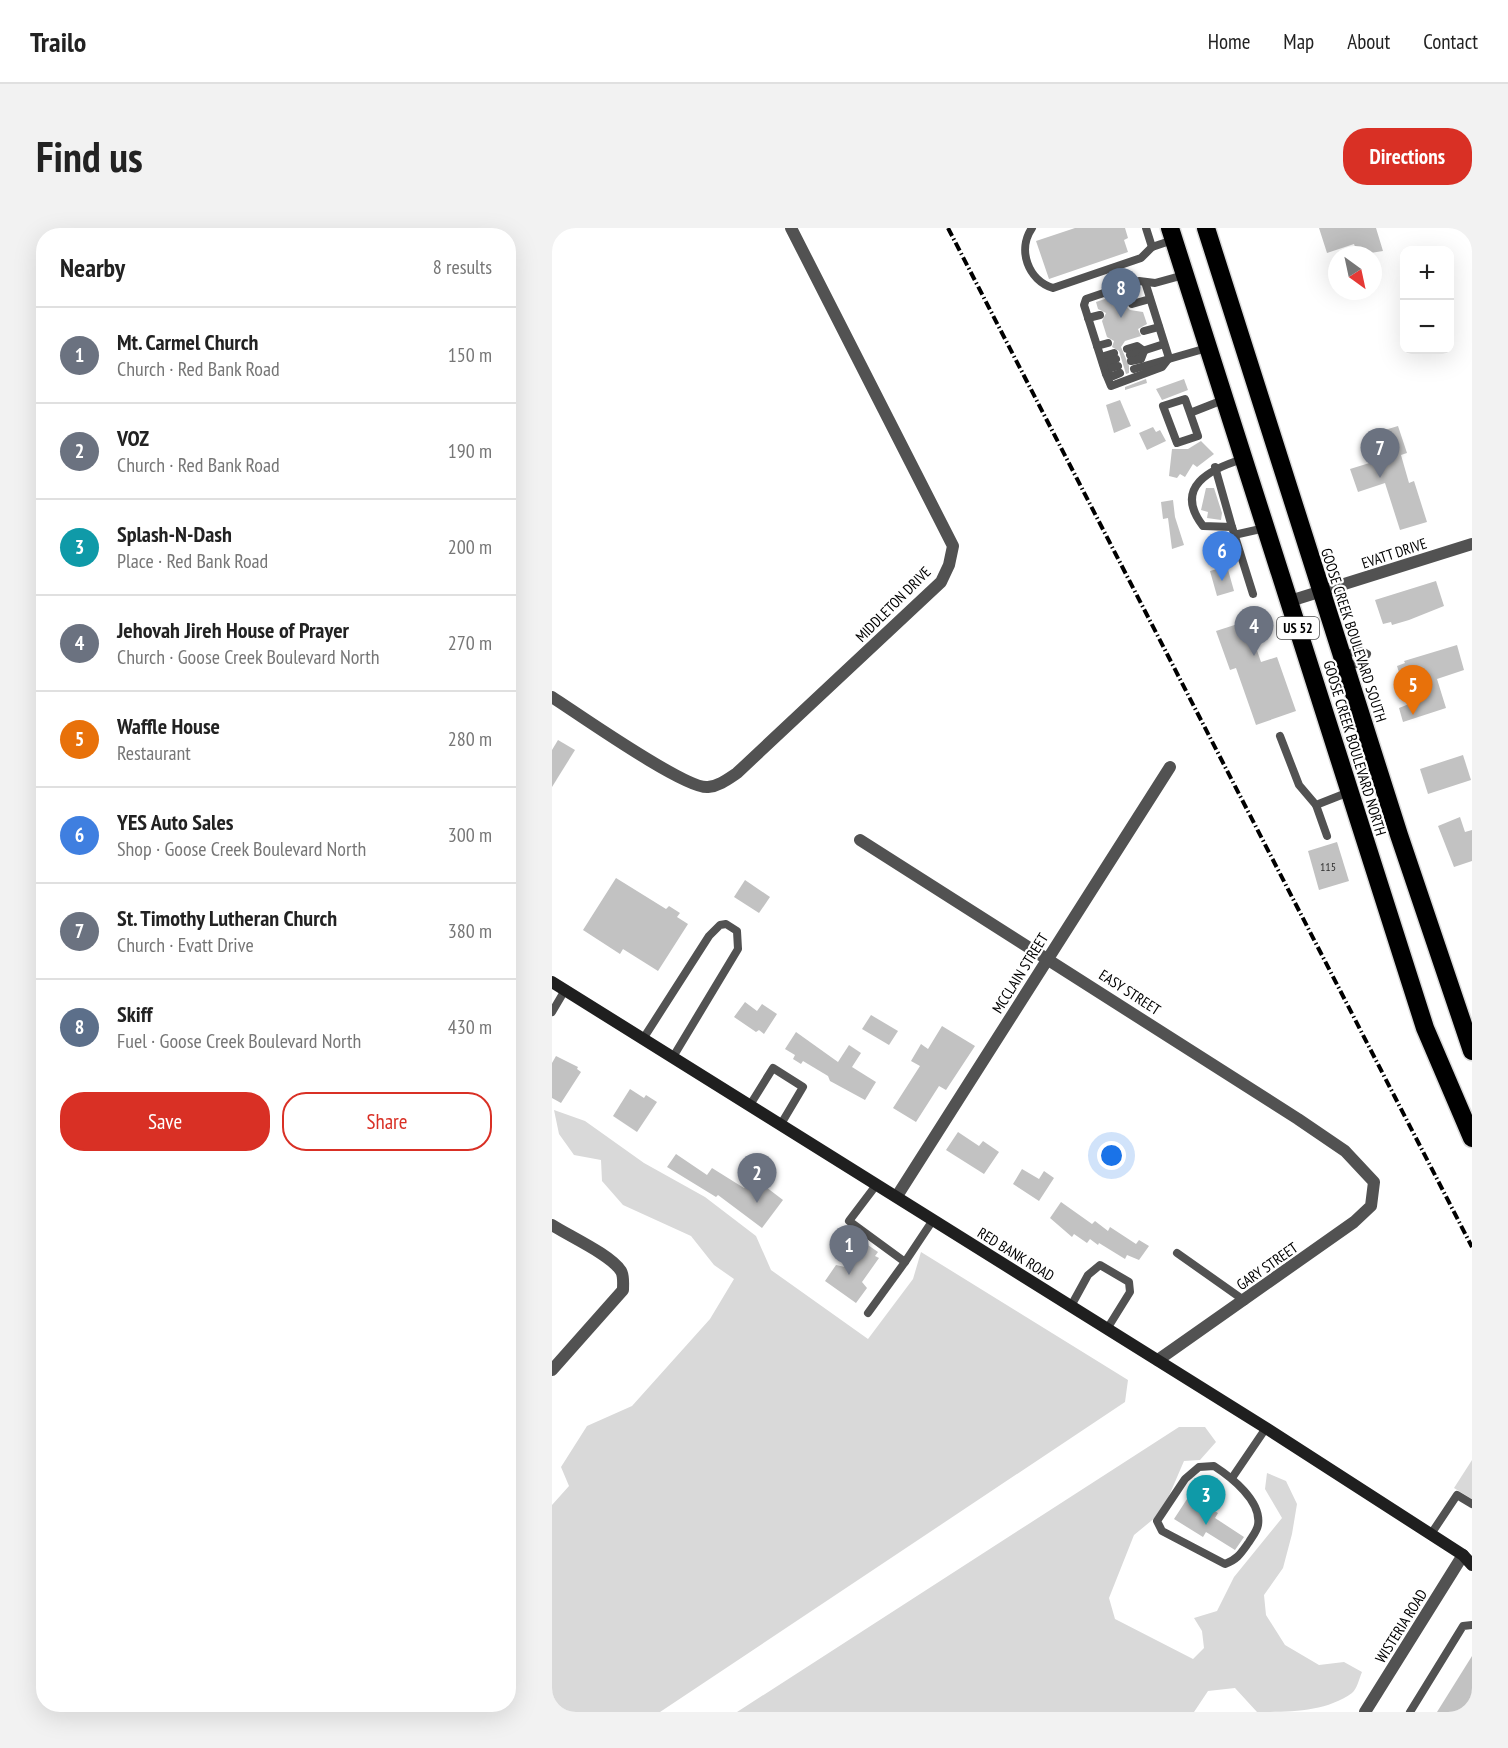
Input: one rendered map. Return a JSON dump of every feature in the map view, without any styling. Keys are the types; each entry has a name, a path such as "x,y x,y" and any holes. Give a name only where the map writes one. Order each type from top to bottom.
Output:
{"highway":[{"name":"GOOSE CREEK BOULEVARD SOUTH","path":"1206,228 1344,661 1465,1015 1472,1051"},
{"name":"GOOSE CREEK BOULEVARD NORTH","path":"1172,234 1223,400 1290,601 1425,1028 1472,1138"}],"main road":[{"name":"RED BANK ROAD","path":"552,982 1266,1428 1467,1557 1472,1565"}],"street":[{"name":"MIDDLETON DRIVE","path":"552,697 672,774 706,788 721,783 737,773 941,582 949,566 953,546 791,228"},
{"name":"EVATT DRIVE","path":"1290,601 1472,544"},
{"name":"MCCLAIN STREET","path":"897,1196 1170,767"},
{"name":"EASY STREET","path":"860,840 1047,957 1345,1151 1374,1182"},
{"name":"GARY STREET","path":"1158,1360 1354,1222 1371,1206 1374,1182"},
{"path":"552,1225 609,1260 620,1268 623,1276 623,1290 552,1370"},
{"name":"WISTERIA ROAD","path":"1365,1712 1467,1557"}],"lane":[{"path":"1032,228 1027,236 1025,249 1031,274 1041,285 1053,288 1141,258 1152,247 1172,234"},
{"path":"1146,228 1152,247"},
{"path":"1169,358 1162,367 1111,386 1084,305 1086,299 1139,281 1155,283 1184,275"},
{"path":"1145,282 1169,358"},
{"path":"1132,304 1150,299"},
{"path":"1088,318 1100,315"},
{"path":"1144,332 1159,327"},
{"path":"1097,346 1108,343"},
{"path":"1144,351 1164,344"},
{"path":"1131,358 1137,346 1144,351"},
{"path":"1131,358 1169,358 1207,348"},
{"path":"1131,358 1141,359 1144,351"},
{"path":"1117,363 1113,376 1104,366 1117,363"},
{"path":"1185,399 1190,413 1198,436 1177,443 1163,406 1185,399"},
{"path":"1190,413 1223,400"},
{"path":"1232,526 1203,526 1196,517 1192,492 1199,479 1215,467 1243,459"},
{"path":"1215,467 1252,594"},
{"path":"1234,536 1265,528"},
{"path":"1280,736 1299,785 1317,805 1327,836"},
{"path":"1317,805 1349,792"},
{"path":"643,1039 709,936 720,925 726,924 737,931 738,949 672,1057"},
{"path":"552,1012 565,990"},
{"path":"750,1105 773,1068 803,1087 781,1124"},
{"path":"877,1184 849,1221 905,1262"},
{"path":"868,1313 933,1220"},
{"path":"1177,1253 1245,1300"},
{"path":"1071,1306 1088,1275 1100,1265 1129,1282 1130,1292 1107,1329"},
{"path":"1232,1478 1266,1428"},
{"path":"1214,1466 1232,1478 1254,1506 1258,1520 1257,1528 1237,1559 1225,1564 1162,1531 1157,1521 1185,1479 1199,1467 1214,1466"},
{"path":"1431,1534 1457,1495 1472,1504"},
{"path":"1410,1712 1463,1626 1472,1625"}],"shaded area":[{"path":"554,1110 585,1121 644,1163 705,1197 756,1236 771,1270 868,1339 913,1279 921,1252 1128,1380 1125,1402 660,1712 552,1712 552,1505 569,1486 561,1467 587,1426 632,1406 710,1319 734,1279 714,1265 691,1236 623,1205 602,1181 601,1160 574,1155 559,1134"},
{"path":"1179,1427 1205,1427 1216,1442 1200,1460 1184,1461 1162,1512 1134,1535 1109,1598 1115,1619 1193,1659 1204,1648 1202,1631 1194,1618 1217,1611 1234,1577 1282,1518 1265,1489 1267,1473 1286,1481 1297,1504 1283,1568 1264,1595 1266,1615 1285,1645 1319,1665 1344,1662 1362,1672 1352,1693 1331,1704 1307,1710 1282,1712 1257,1712 1235,1688 1208,1691 1194,1712 737,1712"},
{"path":"1472,1460 1472,1499 1454,1488"}],"building":[{"path":"1075,228 1125,228 1128,238 1124,240 1128,252 1049,279 1036,241"},
{"path":"1319,228 1376,228 1381,246 1355,246 1354,244 1328,246 1327,253"},
{"path":"1128,291 1130,298 1126,306 1130,310 1143,312 1147,324 1138,329 1141,336 1125,341 1121,347 1129,366 1129,373 1126,374 1119,351 1112,347 1114,341 1107,337 1102,321 1106,313 1098,309 1096,302"},
{"path":"1146,379 1147,383 1125,390 1125,387"},
{"path":"1184,379 1188,390 1162,400 1156,389"},
{"path":"1120,400 1131,426 1114,433 1106,405"},
{"path":"1398,426 1407,453 1401,455 1409,483 1414,481 1427,522 1400,530 1385,483 1358,492 1350,469 1376,461 1368,435"},
{"path":"1153,427 1156,432 1160,430 1166,441 1147,450 1139,433"},
{"path":"1201,441 1214,454 1197,467 1193,464 1185,477 1180,474 1177,478 1169,476 1172,449 1188,449"},
{"path":"1206,488 1214,488 1222,513 1221,520 1207,518 1208,512 1201,510"},
{"path":"1173,500 1175,517 1184,545 1172,549 1168,518 1163,519 1161,502"},
{"path":"1227,566 1234,591 1217,596 1210,571"},
{"path":"1436,581 1444,606 1409,620 1392,625 1391,622 1383,624 1375,600"},
{"path":"1247,621 1261,662 1277,657 1296,711 1256,725 1236,668 1230,670 1216,631"},
{"path":"1457,645 1464,670 1437,679 1446,708 1403,722 1399,708 1409,704 1397,666 1405,663 1404,661"},
{"path":"558,740 575,750 552,787 552,750"},
{"path":"1463,755 1471,780 1428,794 1420,769"},
{"path":"1460,817 1465,832 1472,830 1472,861 1454,867 1438,826"},
{"path":"1337,842 1349,881 1319,890 1308,851"},
{"path":"616,878 666,909 669,906 680,913 677,917 688,924 658,971 623,949 620,954 583,930"},
{"path":"745,880 770,897 759,913 734,897"},
{"path":"745,1002 757,1011 762,1004 777,1014 764,1034 759,1030 756,1032 734,1017"},
{"path":"871,1015 898,1031 889,1045 862,1029"},
{"path":"942,1026 975,1046 946,1090 939,1086 916,1122 893,1108 920,1066 911,1061 921,1044 928,1049"},
{"path":"796,1032 838,1062 849,1045 861,1053 852,1067 876,1082 865,1100 830,1081 828,1076 803,1061 801,1064 793,1059 795,1055 785,1049"},
{"path":"556,1056 578,1067 577,1069 581,1072 561,1103 552,1098 552,1063"},
{"path":"630,1089 644,1098 646,1095 657,1102 637,1132 613,1116"},
{"path":"958,1132 979,1146 983,1141 999,1152 984,1174 946,1150"},
{"path":"676,1154 707,1175 712,1168 744,1188 753,1177 783,1200 762,1228 718,1195 716,1197 667,1167"},
{"path":"1022,1169 1039,1179 1044,1171 1054,1178 1039,1201 1013,1184"},
{"path":"1061,1202 1092,1224 1095,1221 1108,1231 1110,1227 1136,1244 1139,1240 1149,1246 1139,1260 1127,1255 1125,1259 1090,1239 1087,1243 1074,1234 1072,1237 1050,1218"},
{"path":"865,1243 878,1252 875,1256 879,1258 862,1282 867,1288 856,1303 825,1281 836,1265 845,1267 860,1244 863,1246"},
{"path":"1196,1489 1210,1498 1206,1506 1218,1513 1215,1518 1244,1537 1235,1550 1206,1532 1203,1537 1174,1519"},
{"path":"1472,1656 1472,1712 1437,1712"}],"railway":[{"path":"948,228 1472,1247"}],"place":[{"name":"Skiff","path":"1121,318"},
{"name":"St. Timothy Lutheran Church","path":"1380,478"},
{"name":"YES Auto Sales","path":"1222,581"},
{"name":"Jehovah Jireh House of Prayer","path":"1254,656"},
{"name":"Waffle House","path":"1413,715"},
{"name":"VOZ","path":"757,1203"},
{"name":"Mt. Carmel Church","path":"849,1275"},
{"name":"Splash-N-Dash","path":"1206,1525"}]}
